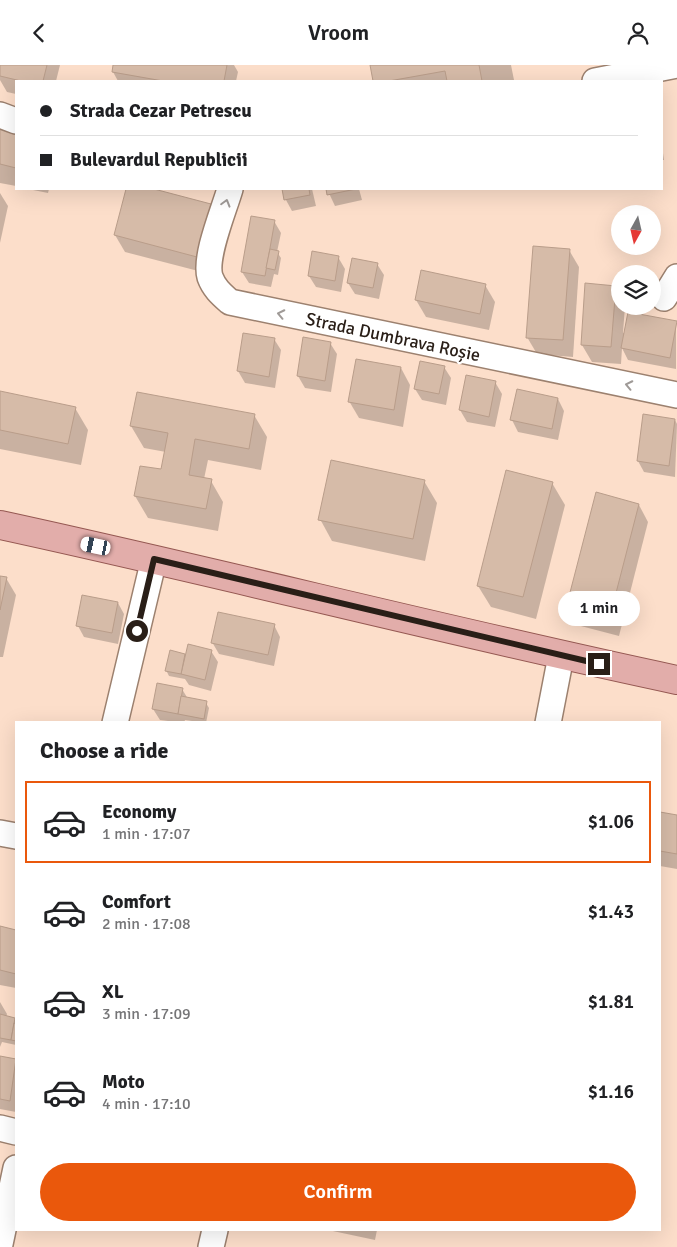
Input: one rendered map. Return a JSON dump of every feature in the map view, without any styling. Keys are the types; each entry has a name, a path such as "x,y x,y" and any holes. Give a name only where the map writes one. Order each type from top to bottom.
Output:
{"main road":[{"path":"0,525 154,559 561,655 677,680"}],"street":[{"path":"600,80 677,65"},
{"path":"0,115 15,121"},
{"name":"Strada Dumbrava Roșie","path":"230,190 209,262 210,276 217,291 230,302 677,395"},
{"path":"664,298 677,277"},
{"path":"115,721 154,559"},
{"path":"548,721 561,655"},
{"path":"0,833 15,837"},
{"path":"0,1128 15,1131"},
{"path":"0,1244 15,1173"},
{"path":"211,1247 215,1231"}],"building":[{"path":"0,65 47,65 43,80 17,80 0,76"},
{"path":"113,65 227,65 224,80 157,80 112,72"},
{"path":"370,65 479,65 482,80 447,80 445,71 395,80 373,80"},
{"path":"0,129 15,132 15,168 0,164"},
{"path":"126,190 158,190 211,204 197,257 114,235"},
{"path":"282,190 309,190 310,195 284,200"},
{"path":"326,190 351,190 327,195"},
{"path":"251,216 275,220 265,276 241,272"},
{"path":"533,246 570,249 563,340 526,338"},
{"path":"270,249 279,251 275,270 266,268"},
{"path":"312,251 339,256 335,281 308,276"},
{"path":"352,258 378,263 373,288 347,283"},
{"path":"421,270 486,284 480,314 415,300"},
{"path":"585,283 611,286 611,315 614,315 611,347 581,345"},
{"path":"627,315 644,315 677,321 670,358 621,348"},
{"path":"243,333 275,338 269,377 237,371"},
{"path":"303,337 331,342 325,381 297,376"},
{"path":"356,359 401,367 394,410 348,402"},
{"path":"420,361 445,366 439,394 414,389"},
{"path":"466,375 496,381 489,417 459,410"},
{"path":"517,389 558,398 552,429 510,420"},
{"path":"0,391 76,407 68,444 0,430"},
{"path":"137,392 255,414 249,449 195,439 189,475 212,479 206,509 134,496 140,466 161,469 168,433 130,426"},
{"path":"643,414 675,419 669,466 637,461"},
{"path":"331,460 425,480 413,539 318,520"},
{"path":"506,470 553,482 523,597 477,586"},
{"path":"596,492 639,504 609,620 566,608"},
{"path":"0,576 7,577 0,610"},
{"path":"82,595 118,602 112,633 76,626"},
{"path":"218,612 275,624 268,655 211,643"},
{"path":"188,644 212,650 205,680 181,674"},
{"path":"170,650 185,654 181,674 165,671"},
{"path":"157,683 183,688 178,714 152,709"},
{"path":"181,696 207,701 204,719 178,714"},
{"path":"661,812 677,815 677,854 661,851"},
{"path":"0,926 15,930 15,974 0,970"},
{"path":"0,1014 15,1018 11,1040 0,1038"},
{"path":"14,1023 15,1041 11,1040"},
{"path":"0,1056 15,1059 15,1066 10,1101 0,1099"}],"route":[{"path":"137,631 154,559 599,664"}]}
